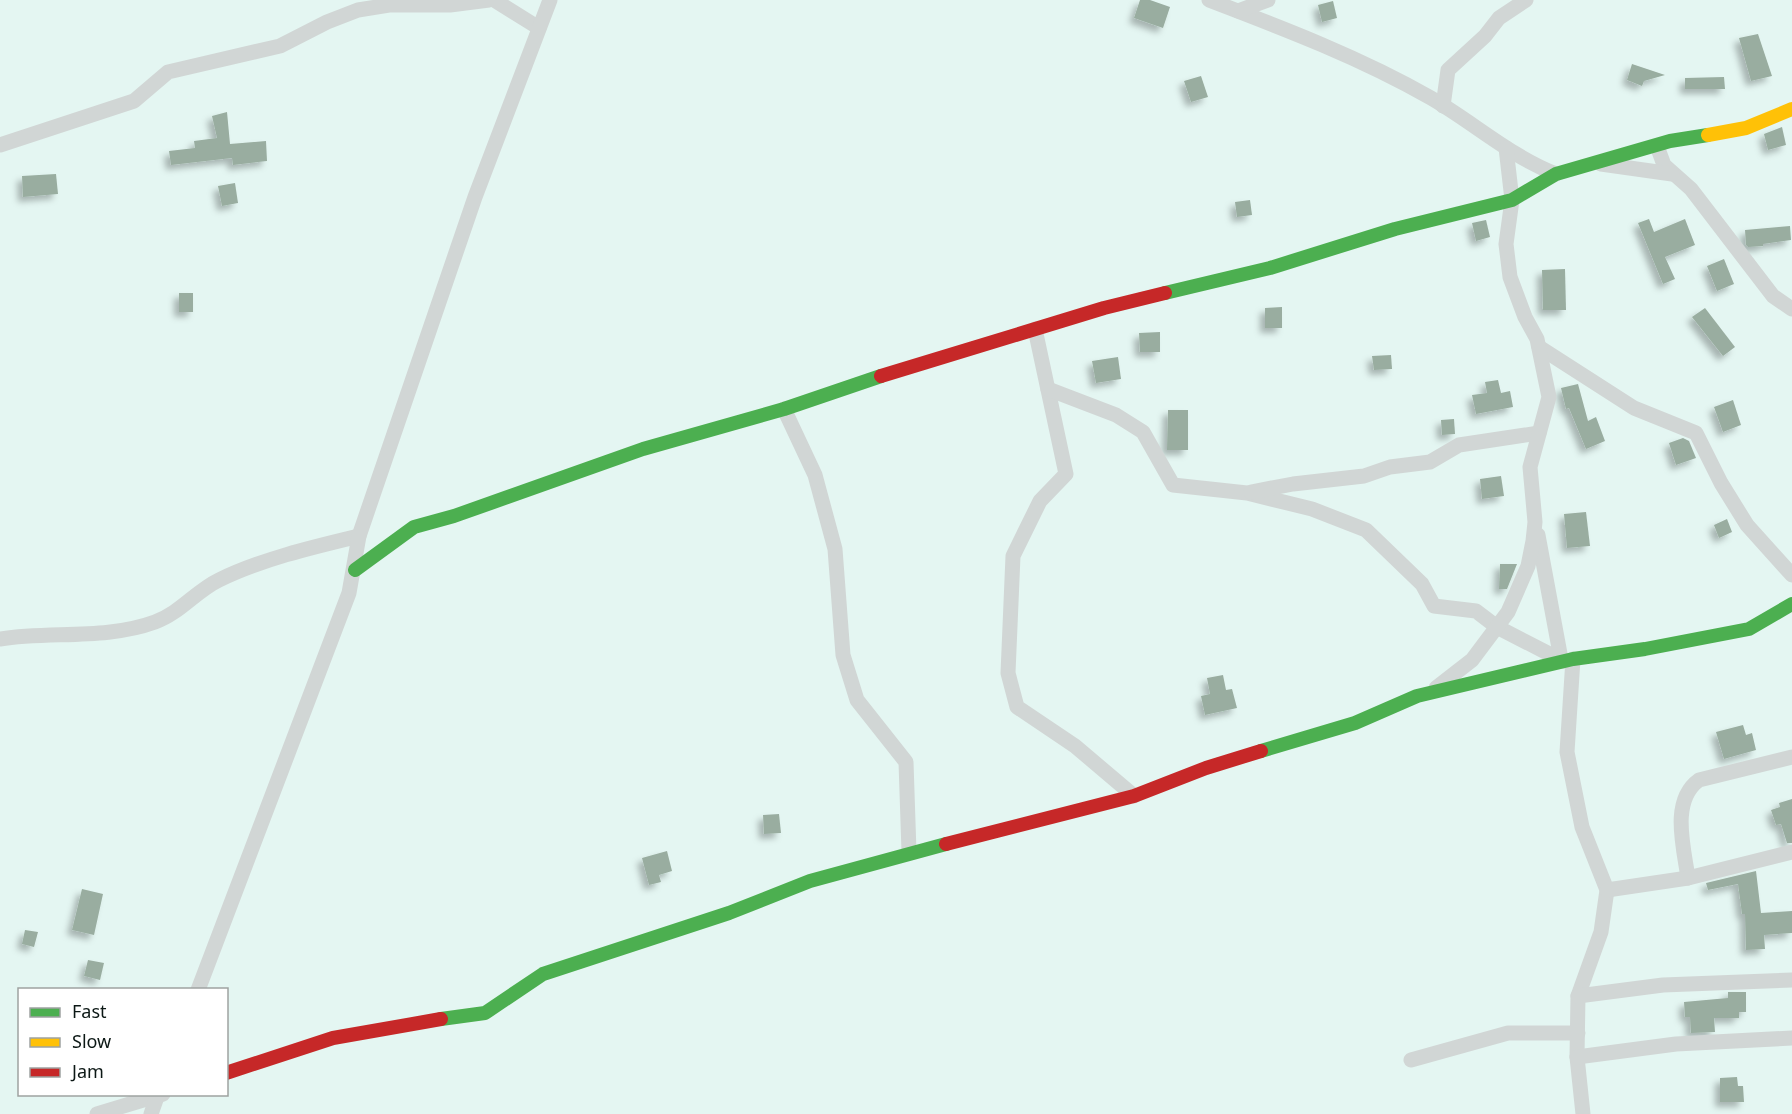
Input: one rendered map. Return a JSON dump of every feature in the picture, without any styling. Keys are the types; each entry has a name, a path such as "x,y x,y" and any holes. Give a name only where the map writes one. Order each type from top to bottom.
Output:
{"street":[{"path":"0,146 134,102 168,72 280,46 327,22 358,10 389,4 450,4 489,0"},
{"path":"494,0 539,28"},
{"path":"199,988 349,593 355,570 359,536 475,197 550,0"},
{"path":"1209,0 1367,63 1443,106 1506,148 1556,174"},
{"path":"1238,11 1268,0"},
{"path":"1443,106 1448,70 1485,36 1499,18 1526,0"},
{"path":"355,570 414,527 454,516 643,449 784,409 936,358 1104,308 1269,268 1395,229 1512,200 1556,174 1670,141 1746,128 1792,109"},
{"path":"1657,146 1661,159 1672,174 1691,189 1773,296 1792,309"},
{"path":"1506,148 1512,200 1506,244 1510,277 1539,347 1548,397 1529,478 1535,522 1566,659 1567,752 1586,840 1607,890 1601,932 1578,996 1577,1057 1583,1114"},
{"path":"1593,163 1672,174"},
{"path":"1035,329 1066,474 1040,501 1013,556 1008,672 1017,707 1075,746 1134,796"},
{"path":"1539,347 1617,399 1696,432 1721,483 1747,525 1792,575"},
{"path":"1048,389 1116,415 1143,432 1173,485 1247,493 1312,509 1366,530 1422,584 1434,606 1476,611 1497,627 1566,659"},
{"path":"784,409 815,476 835,549 843,655 857,700 906,762 909,852"},
{"path":"1247,493 1293,484 1364,476 1390,467 1430,462 1459,445 1539,433"},
{"path":"1432,692 1472,660 1517,595 1528,566 1535,522"},
{"path":"0,639 95,633 153,623 178,612 218,580 320,545 359,536"},
{"path":"228,1072 333,1038 385,1027 485,1013 543,974 566,964 729,913 810,881 867,867 909,852 1134,796 1206,768 1355,723 1390,706 1432,692 1566,659 1646,649 1749,629 1792,604"},
{"path":"1688,878 1681,820 1690,787 1699,780 1792,757"},
{"path":"1607,890 1688,878 1792,852"},
{"path":"1578,996 1663,985 1792,980"},
{"path":"1411,1059 1508,1034 1578,1034"},
{"path":"1577,1057 1676,1044 1792,1038"},
{"path":"97,1114 157,1096"},
{"path":"151,1114 160,1096"}],"building":[{"path":"1140,0 1150,0 1170,7 1163,28 1134,18"},
{"path":"1333,1 1337,18 1322,22 1318,5"},
{"path":"1758,34 1772,76 1751,81 1739,38"},
{"path":"1632,64 1665,75 1644,81 1642,86 1627,80"},
{"path":"1201,76 1208,97 1191,102 1184,81"},
{"path":"1724,77 1725,89 1685,89 1685,78"},
{"path":"227,112 230,144 266,141 267,161 233,165 232,158 171,165 169,151 195,148 194,141 217,138 212,116"},
{"path":"1782,127 1786,145 1768,150 1764,134"},
{"path":"56,174 58,194 23,197 22,176"},
{"path":"235,183 238,203 222,206 218,186"},
{"path":"1250,200 1252,215 1237,217 1235,202"},
{"path":"1649,219 1654,232 1685,219 1695,245 1665,257 1675,279 1663,284 1638,223"},
{"path":"1486,220 1490,237 1476,241 1472,223"},
{"path":"1790,226 1791,240 1763,244 1763,246 1748,247 1746,245 1745,230"},
{"path":"1724,259 1734,284 1717,291 1707,266"},
{"path":"1565,269 1566,310 1543,310 1542,270"},
{"path":"179,293 193,293 193,312 179,312"},
{"path":"1282,307 1282,328 1265,328 1265,308"},
{"path":"1705,308 1735,347 1723,356 1692,317"},
{"path":"1160,332 1160,352 1140,352 1139,333"},
{"path":"1391,355 1392,369 1374,370 1372,356"},
{"path":"1118,357 1121,379 1096,383 1092,361"},
{"path":"1498,380 1501,393 1510,391 1513,407 1476,414 1472,395 1487,393 1485,382"},
{"path":"1578,384 1588,421 1596,417 1605,441 1586,449 1569,408 1566,409 1561,388"},
{"path":"1733,400 1741,425 1723,432 1714,407"},
{"path":"1168,410 1188,410 1188,450 1167,450"},
{"path":"1454,419 1455,434 1442,435 1441,420"},
{"path":"1683,438 1689,441 1696,458 1676,465 1669,443"},
{"path":"1501,476 1504,496 1482,499 1480,479"},
{"path":"1586,512 1590,546 1567,548 1564,514"},
{"path":"1727,519 1732,532 1719,538 1714,525"},
{"path":"1500,564 1517,564 1507,589 1499,589"},
{"path":"1223,675 1226,690 1232,689 1237,708 1205,715 1201,696 1210,694 1207,678"},
{"path":"1743,725 1746,735 1752,733 1756,750 1724,759 1716,732"},
{"path":"1792,799 1792,843 1787,843 1781,824 1776,825 1771,810 1780,807 1779,803"},
{"path":"779,814 781,833 764,834 763,815"},
{"path":"667,851 672,871 659,875 661,882 649,885 642,858"},
{"path":"1756,871 1761,913 1792,911 1792,933 1764,935 1765,949 1746,950 1745,914 1742,914 1738,884 1708,890 1706,883"},
{"path":"82,889 103,894 94,935 72,930"},
{"path":"25,930 38,932 34,947 22,944"},
{"path":"88,960 104,963 100,980 84,976"},
{"path":"1728,992 1746,992 1746,1012 1739,1012 1739,1018 1714,1018 1715,1032 1691,1033 1690,1017 1685,1017 1684,1002 1728,998"},
{"path":"1737,1077 1738,1086 1743,1086 1744,1102 1720,1102 1720,1078"}],"traffic: fast":[{"path":"1165,293 1270,268 1395,229 1512,200 1556,174 1670,141 1708,135"},
{"path":"355,570 414,527 454,516 643,449 784,409 881,376"},
{"path":"1261,751 1355,723 1417,696 1573,659 1645,649 1749,629 1792,604"},
{"path":"441,1019 485,1013 543,974 729,913 810,881 946,844"}],"traffic: slow":[{"path":"1708,135 1746,128 1792,109"}],"traffic: jam":[{"path":"881,376 1104,308 1165,293"},
{"path":"946,844 1134,796 1206,768 1261,751"},
{"path":"228,1072 333,1038 441,1019"}]}
